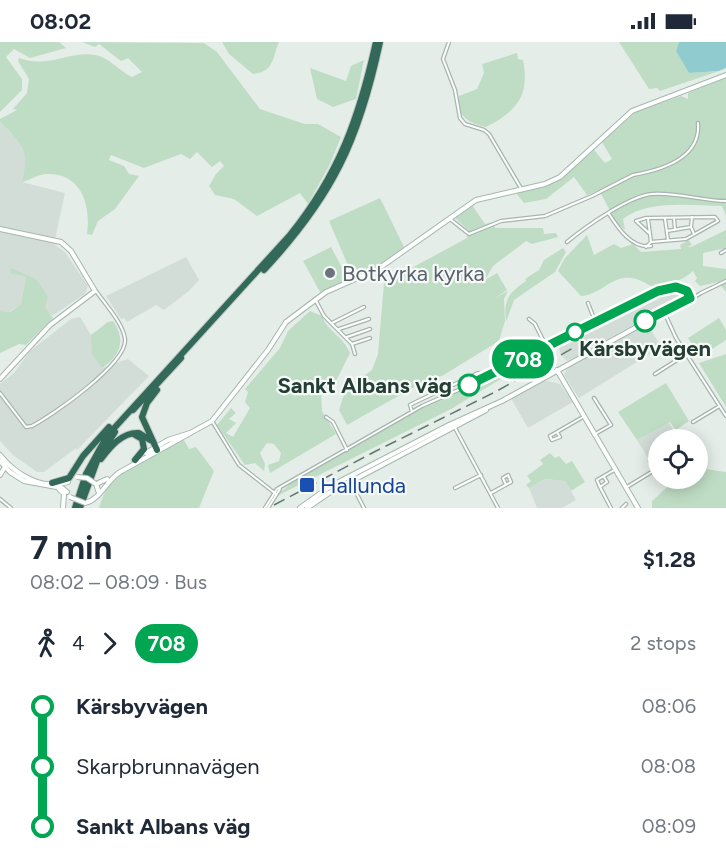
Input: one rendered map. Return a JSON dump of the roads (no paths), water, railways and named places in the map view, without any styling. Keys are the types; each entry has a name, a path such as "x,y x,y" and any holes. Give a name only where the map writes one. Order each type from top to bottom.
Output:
{"highway":[{"path":"89,505 91,475 115,432 283,243 315,202 338,163 356,120 378,42"},
{"path":"55,485 67,479 79,462 176,362"},
{"path":"156,448 142,424 142,415 147,403 176,362"},
{"path":"75,508 86,474 98,450 139,398"},
{"path":"91,475 113,446 128,434 145,435 156,448"},
{"path":"128,434 139,437 144,442 143,452 135,460"},
{"path":"72,479 79,462"}],"main road":[{"path":"96,484 156,448 196,432 212,421 268,350 286,322 315,299 333,288 378,269 448,217 483,197 549,183 567,173 632,111 726,75"},
{"path":"0,229 62,242 95,288 90,297 50,325 0,377"},
{"path":"307,508 349,479 455,427 692,298"},
{"path":"557,370 638,507"},
{"path":"300,508 448,425 499,402"},
{"path":"0,461 22,476 55,485 89,505 115,475 156,448"},
{"path":"0,455 6,465"},
{"path":"0,472 6,465"},
{"path":"55,485 72,479 87,478 96,484 98,494"},
{"path":"63,507 72,479"},
{"path":"55,485 64,494 63,507"}],"street":[{"path":"449,42 443,59 455,93 461,120 489,134 522,190"},
{"path":"448,217 469,234 501,221 551,213 601,192 623,179 686,156 696,143 698,123"},
{"path":"567,242 631,201 650,194 726,201"},
{"path":"609,214 619,230 637,245 646,247 668,240 680,240 718,221 715,217 636,221 649,233"},
{"path":"674,218 675,230"},
{"path":"692,218 691,227 694,234"},
{"path":"648,219 651,244"},
{"path":"665,219 668,240"},
{"path":"667,231 691,227"},
{"path":"266,508 282,486 412,412 482,380 596,321 658,291 680,285 687,288 692,298 726,281"},
{"path":"0,393 26,427 35,425 81,393 122,353 125,346 124,335 95,288"},
{"path":"315,299 324,316 352,344 355,354"},
{"path":"588,303 596,321"},
{"path":"332,323 364,307"},
{"path":"664,313 686,354 718,407 726,416"},
{"path":"339,329 369,319"},
{"path":"529,319 535,324 546,346"},
{"path":"346,337 370,328"},
{"path":"352,344 370,338"},
{"path":"493,354 504,347 514,364"},
{"path":"655,374 686,354"},
{"path":"412,412 410,405 439,390 450,388 477,374 482,380"},
{"path":"594,398 611,425 595,434"},
{"path":"693,422 718,407"},
{"path":"557,432 585,416"},
{"path":"326,417 333,422 347,450"},
{"path":"212,421 242,468 275,493"},
{"path":"455,427 457,421"},
{"path":"448,425 455,427 498,508"},
{"path":"611,508 596,482 616,470"},
{"path":"455,488 481,475"},
{"path":"627,488 648,475"},
{"path":"491,493 506,485 511,482 507,476 503,478 506,485"},
{"path":"600,487 607,482 604,477"},
{"path":"349,479 364,508"},
{"path":"0,499 11,508"},
{"path":"622,508 626,504"}],"water":[{"path":"679,42 726,42 726,68 719,71 689,73 676,51"}],"railway":[{"path":"274,505 497,391 573,348"}],"place":[{"name":"Botkyrka kyrka","path":"330,273"},
{"name":"Kärsbyvägen","path":"645,321"},
{"name":"Sankt Albans väg","path":"469,385"},
{"name":"Hallunda","path":"307,485"}]}
